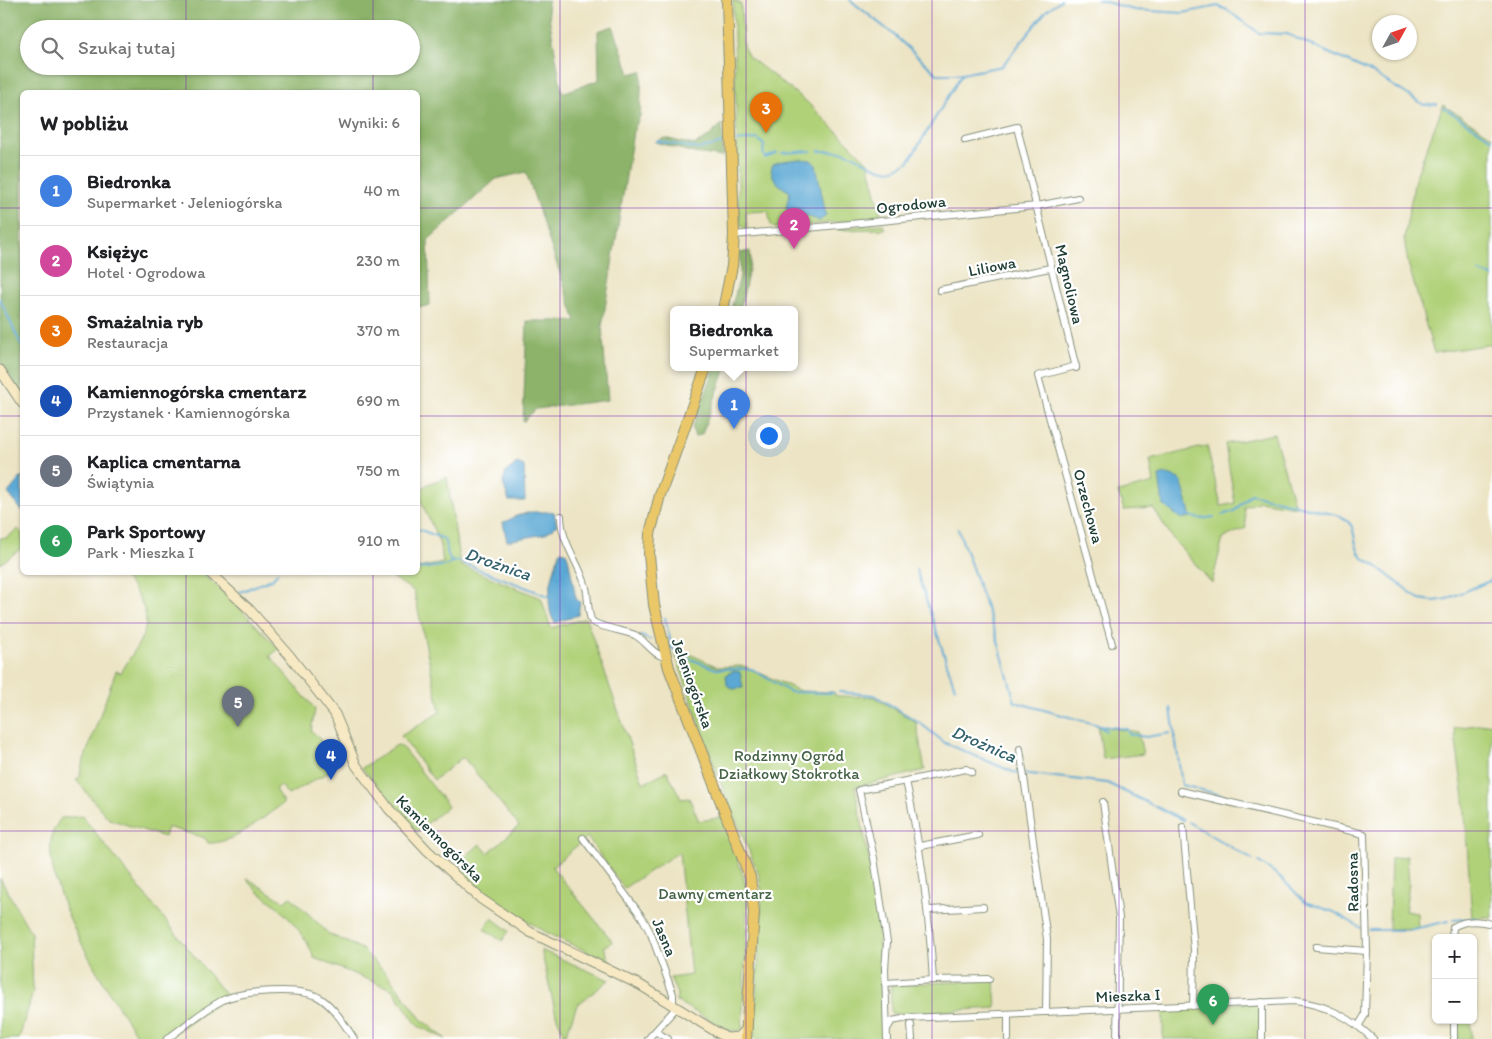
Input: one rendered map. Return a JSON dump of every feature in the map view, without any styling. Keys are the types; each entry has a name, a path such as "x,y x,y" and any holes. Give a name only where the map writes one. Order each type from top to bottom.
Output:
{"main road":[{"path":"724,306 732,266 734,235 727,0"},
{"name":"Jeleniogórska","path":"705,371 660,496 650,534 649,555 654,605 666,657 750,877 754,912 746,1034"}],"street":[{"name":"Magnoliowa","path":"965,140 1017,127 1050,268 1076,367 1038,376"},
{"path":"733,188 738,224 747,234"},
{"name":"Ogrodowa","path":"734,235 1037,206 1078,198"},
{"name":"Liliowa","path":"940,290 1050,268"},
{"path":"0,370 20,399"},
{"name":"Orzechowa","path":"1038,376 1112,644"},
{"path":"561,516 563,535 581,568 589,596 589,616 594,624 633,634 644,640 661,657 666,657"},
{"name":"Kamiennogórska","path":"212,575 250,610 296,664 335,714 354,760 365,779 389,809 427,850 481,898 530,932 618,974 675,1006 727,1039"},
{"path":"1020,749 1046,939 1046,1012"},
{"path":"887,1039 887,942 874,858 859,790 966,769 972,772"},
{"path":"906,781 920,846 929,910 933,980"},
{"name":"Radosna","path":"1182,791 1364,834 1367,951 1364,1015 1359,1025"},
{"path":"1103,802 1119,918 1117,1039"},
{"path":"1183,827 1194,950 1193,1006"},
{"path":"920,846 978,835"},
{"name":"Jasna","path":"583,838 646,926 673,994 675,1006"},
{"path":"929,910 983,906"},
{"path":"1452,934 1453,927 1464,922 1482,921 1492,924"},
{"path":"1316,947 1367,951"},
{"path":"886,982 989,978"},
{"path":"167,1039 228,998 288,992 312,995 321,999 334,1011 354,1039"},
{"name":"Mieszka I","path":"887,1029 892,1021 898,1019 1295,1001 1317,1004 1337,1012 1359,1025 1373,1039"},
{"path":"1262,1002 1262,1039"},
{"path":"648,1039 656,1032 675,1006"},
{"path":"1008,1014 1008,1039"},
{"path":"1454,1024 1454,1039"},
{"path":"911,1025 912,1039"},
{"path":"656,1032 668,1039"},
{"path":"727,1039 746,1034"}],"green space":[{"path":"0,0 549,0 547,4 562,93 599,80 598,31 613,26 630,74 642,71 640,116 633,132 602,327 608,400 536,409 523,422 527,321 576,321 526,172 496,179 428,240 430,306 420,307 420,90 20,90 20,391 0,361"},
{"path":"733,0 741,4 743,46 749,57 807,102 868,162 882,218 774,228 771,225 768,211 746,212 747,231 741,225 739,217"},
{"path":"1443,105 1492,136 1492,344 1434,353 1408,263 1404,239 1415,179"},
{"path":"722,124 723,157 694,153 655,142 664,138 694,145 707,138"},
{"path":"883,224 885,229 838,230 838,228"},
{"path":"750,251 751,260 741,306 732,306 740,276 740,253"},
{"path":"714,371 725,371 702,434 695,437 692,428"},
{"path":"1274,434 1295,507 1260,501 1244,507 1246,528 1223,538 1212,583 1173,539 1153,508 1124,510 1118,492 1154,483 1150,460 1207,446 1221,506 1235,503 1225,444"},
{"name":"Dawny cmentarz","path":"447,477 460,565 541,598 551,628 586,618 643,783 667,771 681,799 689,798 699,821 724,817 748,891 742,1031 728,1030 676,1001 677,994 670,978 691,975 679,852 624,888 587,837 552,867 613,942 604,946 610,962 553,936 501,906 457,868 458,863 480,844 488,853 519,826 463,757 434,780 401,736 440,712 414,591 393,578 392,575 420,575 420,568 443,563 442,552 436,534 420,496 420,490 428,484"},
{"path":"18,529 20,531 20,549 0,564 0,538 6,538"},
{"path":"122,575 204,575 229,597 279,649 270,656 315,709 311,731 326,749 330,761 329,772 288,795 281,785 275,789 281,799 283,799 283,804 238,835 218,842 208,843 205,838 167,827 164,837 109,819 76,780 80,777 81,768 116,671 121,673 144,632 146,624 143,608 130,585"},
{"name":"Rodzinny Ogród Działkowy Stokrotka","path":"676,648 718,667 744,666 800,691 834,692 836,696 874,697 916,722 925,770 855,787 877,902 884,1039 754,1039 762,895 759,875 716,771 675,653"},
{"path":"1492,723 1492,918 1472,919 1464,798 1454,728"},
{"path":"1098,726 1138,732 1143,754 1103,759"},
{"path":"397,745 401,746 448,806 417,832 362,768"},
{"path":"82,816 227,997 165,1039 139,1039 111,996 80,940 56,883 51,857 54,828 61,818"},
{"path":"1407,856 1409,884 1405,911 1417,913 1418,928 1389,929 1391,858"},
{"path":"0,878 31,933 33,992 19,1039 0,1039"},
{"path":"247,878 283,901 291,897 329,934 362,949 389,976 422,1020 446,1039 418,1026 392,989 314,958 304,937 294,925 278,907 253,887"},
{"path":"492,918 509,931 502,941 484,929"},
{"path":"541,950 609,980 577,1005 565,1037 556,1015"},
{"path":"994,980 996,1008 891,1014 891,985"},
{"path":"1262,1002 1262,1039 1163,1039 1163,1010 1193,1006"},
{"path":"1455,1024 1471,1024 1471,1039 1455,1039"}],"water":[{"path":"801,159 811,160 816,165 826,215 820,221 807,216 794,215 786,208 790,192 778,183 772,174 773,164"},
{"path":"517,463 524,466 525,501 509,501 503,483 506,472"},
{"path":"1166,474 1179,479 1182,483 1191,517 1181,519 1163,505 1159,476"},
{"path":"20,478 20,508 8,493"},
{"path":"531,512 554,512 557,525 545,534 507,541 503,523 516,516"},
{"path":"560,551 566,552 568,557 576,599 580,602 578,615 555,623 549,607 549,597 552,578"},
{"path":"733,671 740,672 743,688 732,689 727,685 726,675"}],"waterway":[{"path":"850,0 893,34 937,74 962,74"},
{"path":"1002,66 1047,10 1061,0"},
{"path":"1098,0 1134,10 1183,13 1218,6 1227,10 1259,33 1287,34 1373,73 1424,105 1437,104"},
{"path":"819,151 843,152 882,169 890,170 899,167 909,161 962,74 1002,66"},
{"path":"1444,108 1492,139"},
{"path":"736,141 758,139 764,145 763,152 765,158 777,153"},
{"path":"657,141 698,149 728,142"},
{"path":"782,153 811,151"},
{"path":"1479,272 1492,276"},
{"name":"Drożnica","path":"0,299 20,343"},
{"path":"1222,515 1234,511 1251,494 1341,516 1352,527 1357,548 1362,557 1419,599 1434,601 1447,599 1492,580"},
{"path":"1191,516 1199,519 1214,517"},
{"path":"958,529 996,634 1015,702 1098,725 1106,731"},
{"name":"Drożnica","path":"420,530 444,539 449,558 452,562 458,561 553,598"},
{"path":"420,569 448,565 451,562"},
{"path":"916,569 955,688"},
{"path":"240,592 272,579 275,575"},
{"name":"Drożnica","path":"592,616 622,629"},
{"path":"665,618 672,648"},
{"name":"Drożnica","path":"641,636 650,640"},
{"name":"Drożnica","path":"670,647 688,658 716,669 752,669 790,692 834,693"},
{"name":"Drożnica","path":"839,692 874,695 920,723 945,743 1013,772 1107,783 1183,820"},
{"path":"1171,708 1182,785 1249,802"},
{"path":"1101,726 1127,729 1129,734 1146,737 1170,733"},
{"name":"Drożnica","path":"1188,822 1253,860"},
{"name":"Drożnica","path":"1259,862 1279,876 1305,902 1334,912 1363,929"},
{"name":"Drożnica","path":"1453,920 1478,918"},
{"name":"Drożnica","path":"1369,930 1409,930 1448,921"}],"place":[{"name":"Smażalnia ryb","path":"766,133"},
{"name":"Księżyc","path":"794,249"},
{"name":"Biedronka","path":"734,429"},
{"name":"Kaplica cmentarna","path":"238,727"},
{"name":"Kamiennogórska cmentarz","path":"331,780"},
{"name":"Park Sportowy","path":"1213,1025"}]}
